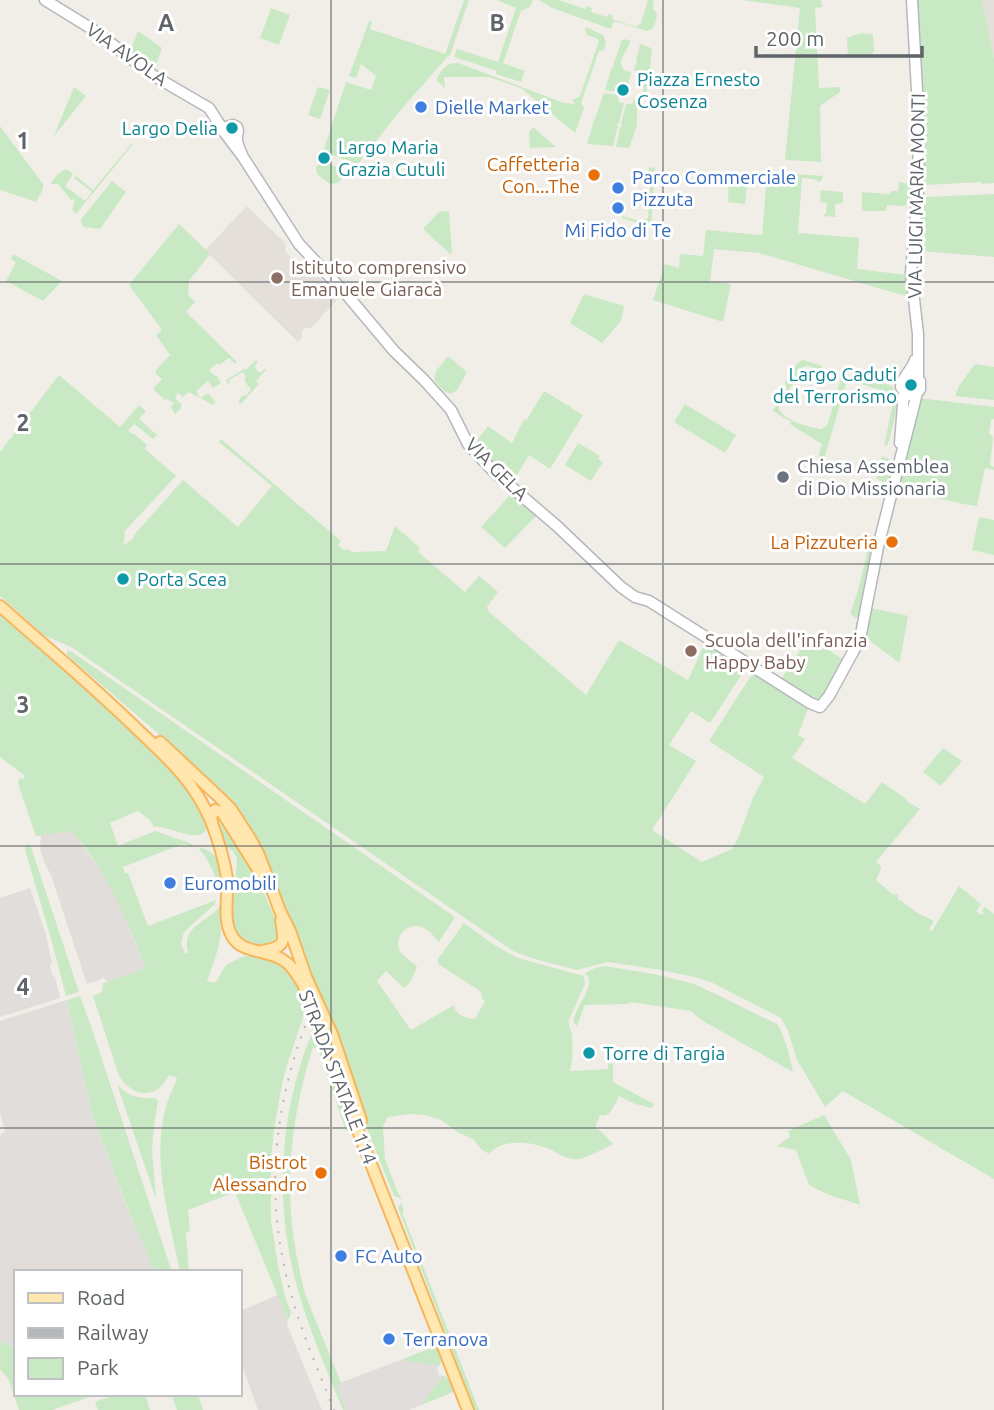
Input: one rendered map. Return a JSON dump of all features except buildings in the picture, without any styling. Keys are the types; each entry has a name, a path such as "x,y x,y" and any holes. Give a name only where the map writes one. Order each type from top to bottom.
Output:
{"main road":[{"name":"STRADA STATALE 114","path":"0,600 219,797 231,809 251,840 332,1034 366,1137 470,1410"},
{"name":"STRADA STATALE 114","path":"0,606 110,703 183,774 196,792 212,824 227,877 229,931 241,946 262,951 286,962 303,984 362,1141 470,1410"},
{"path":"212,824 212,813 215,810 222,812 271,890"},
{"path":"262,951 278,948 283,942 280,911"}],"street":[{"name":"VIA AVOLA","path":"45,0 92,29 154,76 233,125 226,127 229,135"},
{"name":"VIA LUIGI MARIA MONTI","path":"912,0 919,137 918,191 911,273 918,379"},
{"name":"VIA GELA","path":"211,109 299,243 394,351 451,410 468,444 495,472 621,587 635,597 649,601 820,707 860,639 898,463"},
{"path":"898,463 904,392 901,384 913,366 918,349"},
{"path":"898,463 920,386 918,379 906,377"},
{"path":"904,392 909,395 916,393"}],"shaded area":[{"path":"982,0 994,0 994,58"},
{"name":"Istituto comprensivo Emanuele Giaracà","path":"247,206 285,243 285,251 298,264 307,264 337,295 337,300 311,328 302,331 298,342 205,250"},
{"path":"18,783 72,831 104,875 119,902 145,968 108,982 103,977 87,984 40,849 41,836 36,836"},
{"path":"30,888 46,935 51,971 60,998 0,1017 0,898"},
{"path":"67,1000 92,1114 132,1221 154,1270 14,1270 14,1348 0,1341 0,1136 5,1131 0,1112 0,1021"},
{"path":"278,1295 288,1317 287,1325 322,1410 258,1410 242,1372 242,1310"},
{"path":"437,1346 442,1359 437,1369 439,1375 449,1378 455,1391 409,1410 346,1410 335,1385"}],"green space":[{"path":"464,0 469,0 450,55 399,112 358,164 326,153 324,149 346,82 371,90 376,76 361,64 356,78 349,76 369,21 372,22 370,29 445,54"},
{"path":"496,0 533,0 530,7 521,11 503,63 525,71 521,82 454,57 457,49 498,62 516,8"},
{"path":"539,0 559,0 585,9 587,6 592,8 591,12 607,17 609,14 613,15 612,19 636,27 641,23 648,0 654,0 656,22 647,31 614,21 611,29 552,8"},
{"path":"741,0 821,0 822,7 815,8 819,88 840,87 840,92 820,106 821,162 785,160 800,8"},
{"path":"918,0 982,0 994,58 994,183 924,183"},
{"path":"271,8 290,15 279,45 260,38"},
{"path":"586,27 603,35 606,42 604,50 599,51 581,103 584,108 575,133 521,88 489,77 444,77 445,89 437,81 444,68 458,63 564,103 576,104 572,100 580,96 599,41 587,35"},
{"path":"138,31 162,48 155,67 130,51"},
{"path":"861,33 873,34 874,52 872,55 848,57 847,38"},
{"path":"622,40 631,41 621,60 624,70 631,72 628,87 622,87 619,92 605,90"},
{"path":"640,44 652,50 646,98 643,97 642,78 634,70"},
{"path":"74,87 86,96 54,136"},
{"path":"319,87 330,90 320,119 308,115"},
{"path":"604,93 618,95 619,102 624,103 613,146 587,144 597,117"},
{"path":"635,98 639,99 637,125 629,148 616,147 626,104 632,104"},
{"path":"0,126 43,184 36,202 0,191"},
{"path":"533,127 556,147 530,148 529,132"},
{"path":"132,143 76,214 72,209 75,201 71,200 58,184 51,183 54,179 67,169 73,174 65,186 85,201 92,192 74,178 76,176 93,190"},
{"path":"324,162 343,171 343,178 330,184 317,174 316,167"},
{"path":"649,167 655,168 651,227 622,218 644,222 648,219 651,177 648,176"},
{"path":"797,174 823,176 819,182 802,178 798,233 859,238 857,269 907,275 909,297 759,253 714,249 710,281 731,284 723,322 653,300 665,264 679,268 680,254 703,256 706,230 762,235 767,175 796,178"},
{"path":"112,181 126,192 100,229 84,227 82,218"},
{"path":"729,181 747,183 745,204 728,202"},
{"path":"899,182 914,187 912,203 903,206 887,205 886,211 862,211 862,192 890,194 891,191 898,191"},
{"path":"821,190 843,192 843,203 835,204 837,217 823,215 826,213 827,203 820,202"},
{"path":"994,194 994,257 921,251 917,248 922,200 926,197"},
{"path":"449,211 450,254 423,229 439,212"},
{"path":"179,224 210,254 188,282 188,295 195,302 186,312 237,362 235,364 229,358 219,365 217,363 209,370 221,383 213,388 208,381 196,391 200,398 208,393 216,402 212,405 189,392 183,397 178,393 175,398 181,408 175,414 171,407 174,403 165,400 153,389 162,379 156,374 156,370 170,355 156,335 162,330 129,285"},
{"path":"13,254 62,281 43,301 6,281 16,262 11,259"},
{"path":"584,294 624,306 621,321 602,343 570,323"},
{"path":"448,356 467,372 457,390 451,394 444,391 434,380 436,371"},
{"path":"256,360 258,362 254,367 260,373 266,370 256,381 259,384 241,404 238,402 242,396 247,395 251,389 243,372 229,380 228,384 226,380 246,370"},
{"path":"804,360 822,367 803,367 778,408 786,417 797,423 821,429 827,426 842,375 848,377 822,466 816,465 822,444 773,411 787,388 785,383 790,375 794,374 792,372 796,364"},
{"path":"975,364 994,367 994,400 955,396"},
{"path":"59,375 120,427 139,405 146,411 139,419 157,435 153,439 134,424 128,431 147,445 145,449 176,476 125,531 124,545 133,539 183,480 238,527 272,486 219,442 221,439 341,541 338,545 344,550 386,551 395,526 420,548 418,552 465,592 479,576 498,592 487,607 488,611 586,695 619,640 688,680 706,641 746,668 710,723 691,711 669,745 696,761 652,830 702,862 732,849 764,777 709,741 754,671 809,706 798,735 805,739 792,758 865,804 882,782 920,809 876,862 881,869 876,880 919,914 934,921 929,929 932,931 959,886 981,904 976,911 981,915 984,914 982,910 985,907 994,914 994,1179 843,1091 825,1107 797,1060 781,1018 711,982 661,970 608,962 577,970 513,951 71,647 45,636 0,596 0,452"},
{"path":"849,377 868,383 870,380 885,383 895,392 895,414 888,444 884,447 892,396 848,380"},
{"path":"544,391 583,415 550,469 529,455 512,484 473,446 488,426 512,443 524,419 526,421"},
{"path":"919,398 994,407 994,419 991,420 989,433 993,438 990,465 994,470 985,468 977,506 897,489"},
{"path":"685,404 736,435 725,453 674,422"},
{"path":"578,443 600,456 598,459 603,462 591,481 565,465"},
{"path":"882,456 895,462 889,478 881,488 882,481 877,479"},
{"path":"513,492 538,514 505,548 481,527"},
{"path":"979,517 994,520 994,555 972,550"},
{"path":"869,545 872,550 861,615 856,618 850,614"},
{"path":"871,608 908,616 900,661 865,637"},
{"path":"0,611 105,703 178,773 207,821 206,830 195,835 154,827 150,820 138,811 110,823 118,846 155,831 192,844 191,847 180,845 123,867 125,874 128,873 148,926 216,900 215,904 184,932 181,944 186,954 189,934 215,912 222,899 220,938 207,981 215,983 226,965 241,957 253,955 278,960 295,978 306,1009 282,1084 271,1158 271,1221 278,1266 291,1313 289,1319 235,1192 188,1210 190,1231 186,1233 189,1270 180,1270 164,1196 160,1158 164,1114 177,1078 169,1075 158,1089 152,1092 131,1089 119,1076 93,996 102,992 103,983 145,967 123,913 84,846 71,831 36,836 18,783 19,778 23,779 25,776 0,757"},
{"path":"809,637 844,660 829,688 816,701 726,646 727,643 782,678"},
{"path":"67,650 455,917 439,942 428,931 416,926 406,929 400,936 400,951 417,967 411,981 404,988 386,971 377,981 411,1030 454,1005 459,1014 475,1019 485,1001 480,991 438,964 438,959 464,923 518,958 584,976 585,984 569,1020 573,1045 570,1071 608,1069 608,1063 613,1064 613,1082 654,1104 652,1108 619,1096 610,1113 600,1115 595,1128 613,1144 577,1159 524,1143 501,1146 489,1154 473,1139 441,1120 411,1114 388,1117 383,1126 385,1159 402,1199 394,1196 369,1134 331,1021 319,991 308,974 299,942 266,859 249,827 234,807 183,755 67,655"},
{"path":"943,748 962,761 941,786 923,772"},
{"path":"219,813 256,874 282,936 281,940 268,947 241,941 232,928 237,859 233,851 224,845 215,817"},
{"path":"27,844 31,847 79,992 66,996 25,850"},
{"path":"200,847 216,858 222,876 222,899 216,878"},
{"path":"604,966 695,984 777,1024 785,1040 793,1072 703,1021 691,1011 630,1002 585,1005 577,1026 573,1022 574,1017 589,984 585,973"},
{"path":"80,996 171,1270 154,1270 133,1222 92,1114 67,1000"},
{"path":"315,1029 355,1129 346,1131 318,1049 313,1047 295,1125 290,1205 304,1289 341,1383 336,1385 346,1410 343,1410 304,1309 294,1275 284,1213 284,1151 288,1120 302,1059"},
{"path":"117,1084 130,1094 155,1098 158,1101 152,1150 156,1199"},
{"path":"824,1115 851,1160 860,1205 809,1185 796,1150 777,1146 790,1137 788,1131"},
{"path":"401,1203 402,1212 479,1410 475,1410 398,1208"},
{"path":"0,1341 14,1348 14,1395 8,1378 0,1370"},
{"path":"437,1346 442,1359 439,1366 401,1360"},
{"path":"443,1376 449,1378 455,1391 421,1405 442,1380"},
{"path":"14,1396 92,1396 52,1410 19,1410"},
{"path":"112,1396 146,1396 150,1410 98,1410 95,1402"},
{"path":"172,1396 199,1396 203,1410 177,1410"}],"railway":[{"path":"305,1026 285,1093 279,1126 275,1192 283,1259 295,1309 334,1410"}],"place":[{"name":"Piazza Ernesto Cosenza","path":"623,90"},
{"name":"Dielle Market","path":"421,107"},
{"name":"Largo Delia","path":"232,128"},
{"name":"Largo Maria Grazia Cutuli","path":"324,158"},
{"name":"Caffetteria Con...The","path":"594,175"},
{"name":"Parco Commerciale Pizzuta","path":"618,188"},
{"name":"Mi Fido di Te","path":"618,208"},
{"name":"Istituto comprensivo Emanuele Giaracà","path":"277,278"},
{"name":"Largo Caduti del Terrorismo","path":"911,385"},
{"name":"Chiesa Assemblea di Dio Missionaria","path":"783,477"},
{"name":"La Pizzuteria","path":"892,542"},
{"name":"Porta Scea","path":"123,579"},
{"name":"Scuola dell'infanzia Happy Baby","path":"691,651"},
{"name":"Euromobili","path":"170,883"},
{"name":"Torre di Targia","path":"589,1053"},
{"name":"Bistrot Alessandro","path":"321,1173"},
{"name":"FC Auto","path":"341,1256"},
{"name":"Terranova","path":"389,1339"}]}
